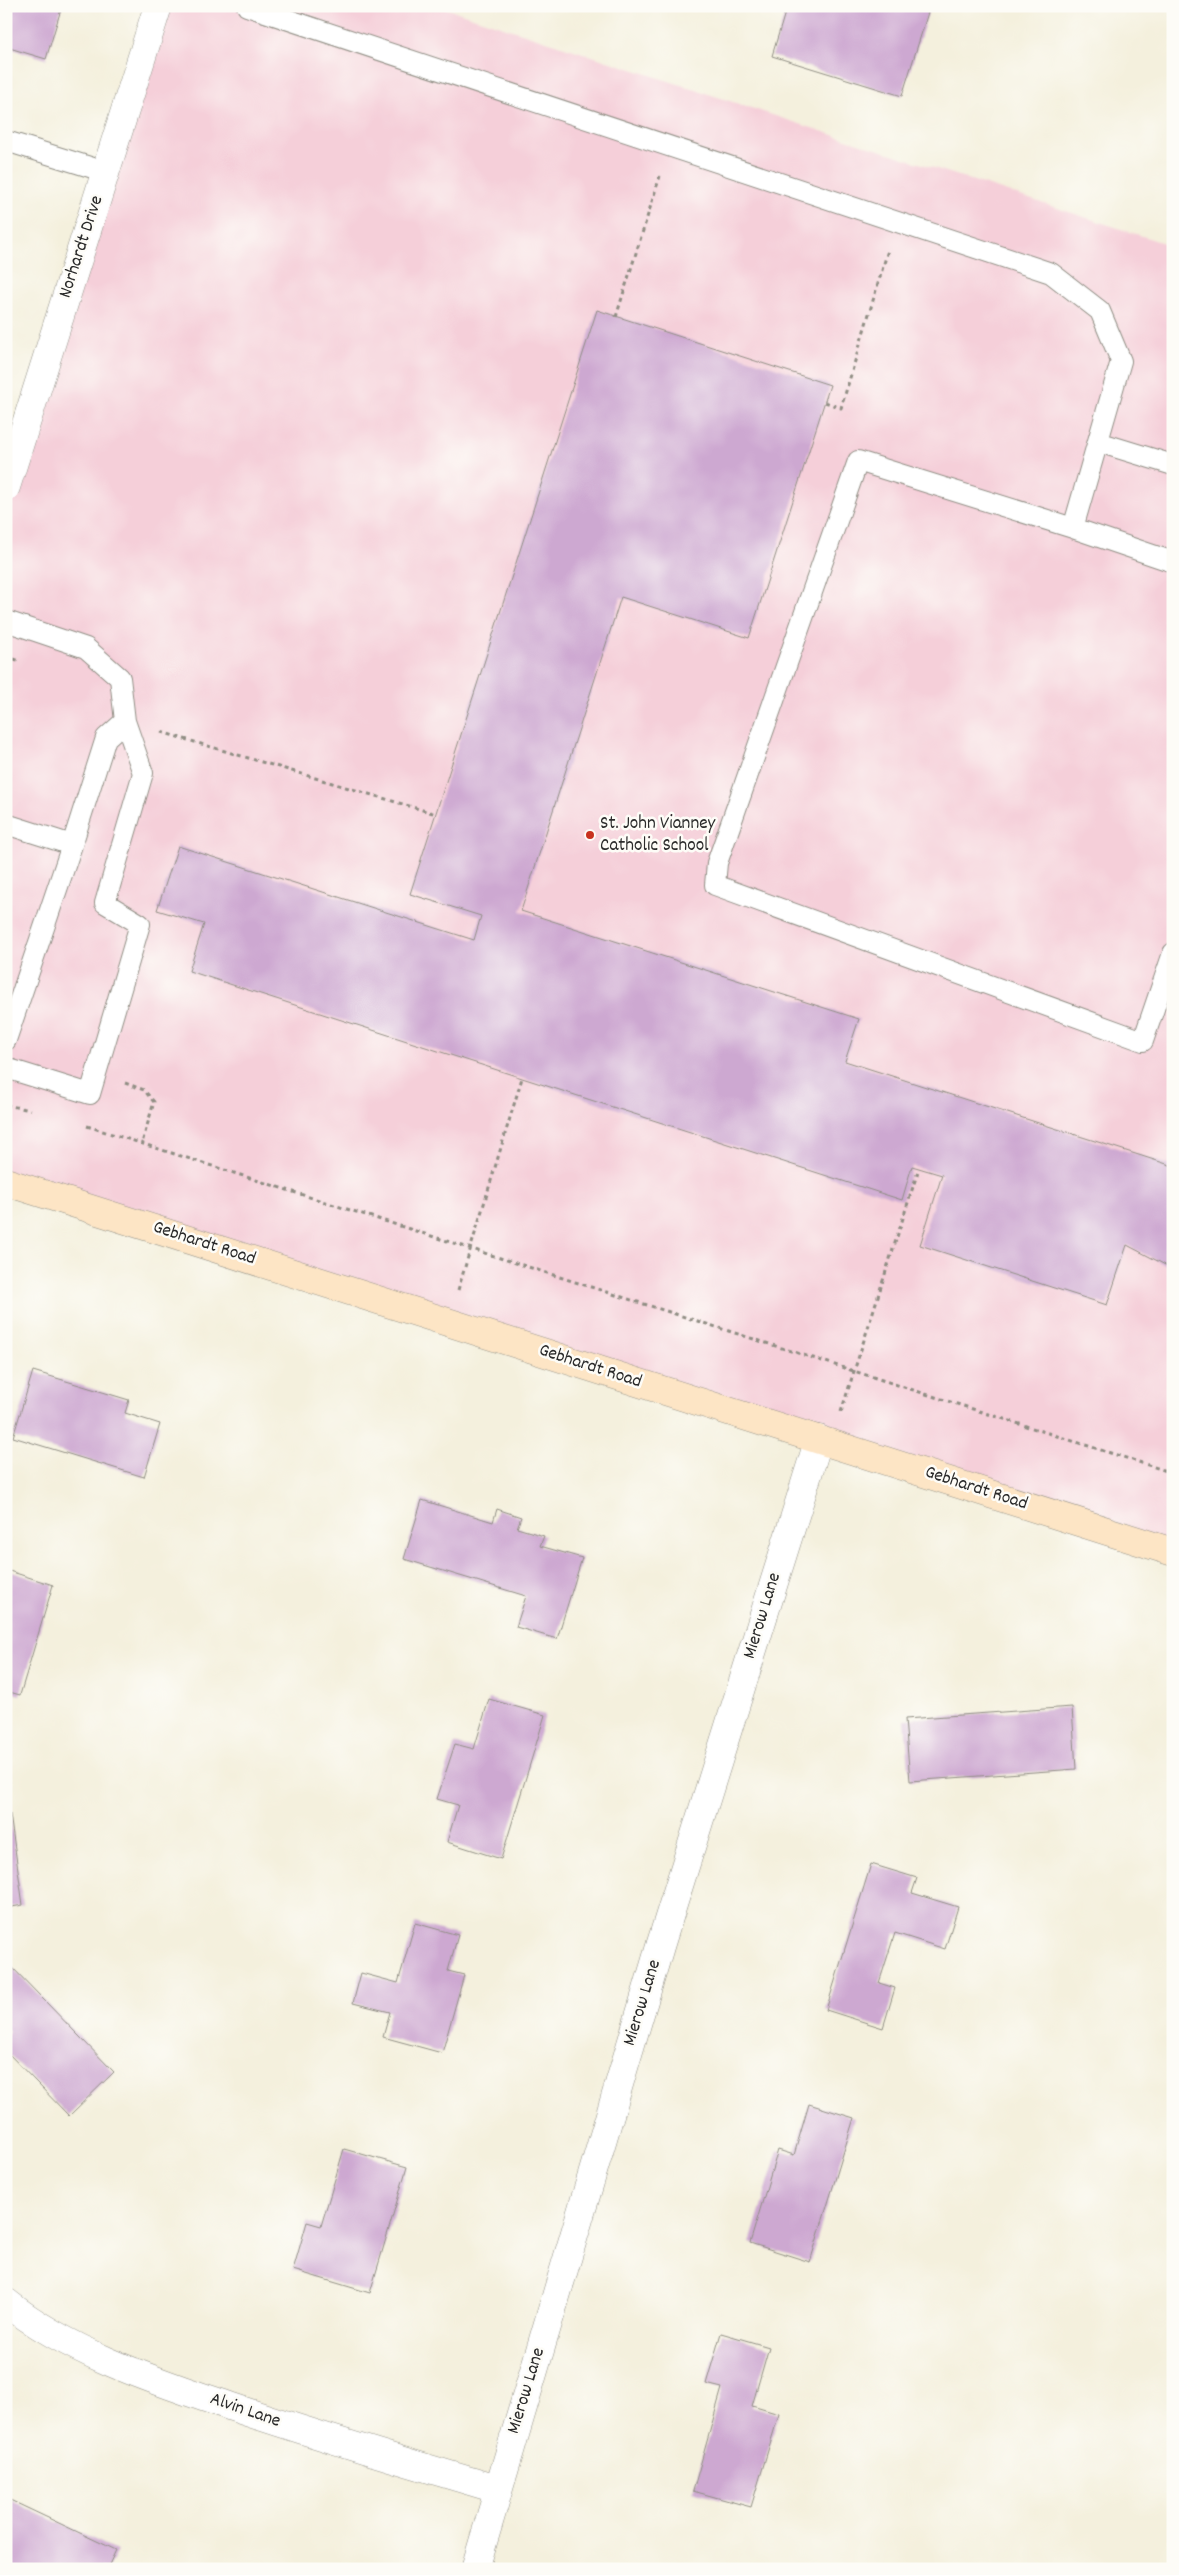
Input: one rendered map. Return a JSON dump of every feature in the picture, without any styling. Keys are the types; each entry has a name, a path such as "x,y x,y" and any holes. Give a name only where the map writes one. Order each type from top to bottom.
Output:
{"street":[{"name":"Norhardt Drive","path":"6,487 158,6"},
{"name":"Gebhardt Road","path":"6,1182 1173,1552"},
{"name":"Mierow Lane","path":"475,2569 658,1952 825,1441"},
{"name":"Alvin Lane","path":"6,2302 77,2346 146,2378 319,2436 498,2489"}],"lane":[{"path":"247,6 1051,273 1100,311 1122,361 1073,528"},
{"path":"6,141 106,172"},
{"path":"1098,442 1173,464"},
{"path":"1173,562 1073,528 858,461 717,863 716,885 1143,1041 1173,953"},
{"path":"6,1068 90,1094 140,924 106,903 143,773 125,721 120,678 86,648 15,624"},
{"path":"6,1040 106,738 125,721"},
{"path":"6,824 72,845"}],"path":[{"path":"616,316 661,175"},
{"path":"825,402 841,408 888,249"},
{"path":"6,657 25,662"},
{"path":"125,721 436,814"},
{"path":"96,1072 144,1090 154,1102 142,1143"},
{"path":"448,1322 522,1078"},
{"path":"6,1105 40,1112"},
{"path":"82,1125 471,1247 1173,1473"},
{"path":"825,1441 854,1371 918,1168"}],"shaded area":[{"name":"St. John Vianney Catholic School","path":"158,6 439,6 1173,246 1173,1544 6,1182 6,487"}],"building":[{"path":"6,6 62,6 46,59 6,47"},
{"path":"787,6 930,6 902,96 772,56"},
{"path":"597,310 830,385 749,638 621,597 521,911 859,1019 845,1061 1173,1166 1173,1269 1127,1245 1107,1305 920,1245 942,1175 912,1166 902,1200 189,971 204,924 157,910 178,846 474,940 481,916 410,894"},
{"path":"33,1371 129,1400 125,1413 160,1424 144,1477 13,1437"},
{"path":"422,1500 493,1522 497,1509 521,1517 517,1528 544,1536 540,1546 582,1558 557,1639 516,1627 526,1596 404,1559"},
{"path":"6,1570 53,1585 20,1695 6,1691"},
{"path":"489,1699 545,1715 501,1859 447,1842 458,1805 437,1799 455,1744 474,1749"},
{"path":"1072,1707 1076,1769 910,1781 905,1719"},
{"path":"10,1814 23,1905 6,1908 6,1815"},
{"path":"871,1864 917,1878 912,1893 958,1907 945,1949 895,1933 879,1983 895,1988 883,2028 826,2010"},
{"path":"415,1923 458,1935 448,1971 464,1975 442,2053 383,2037 390,2012 353,2003 361,1973 398,1983"},
{"path":"8,1963 114,2072 69,2116 6,2051 6,2035 9,2032 6,2029"},
{"path":"809,2104 854,2118 810,2262 750,2243 778,2150 794,2155"},
{"path":"344,2149 407,2167 370,2293 293,2270 307,2222 321,2226"},
{"path":"721,2333 769,2347 752,2406 779,2414 751,2507 693,2491 722,2388 706,2384"},
{"path":"10,2500 116,2550 107,2569 6,2569 6,2509"}],"place":[{"name":"St. John Vianney Catholic School","path":"590,835"}]}
